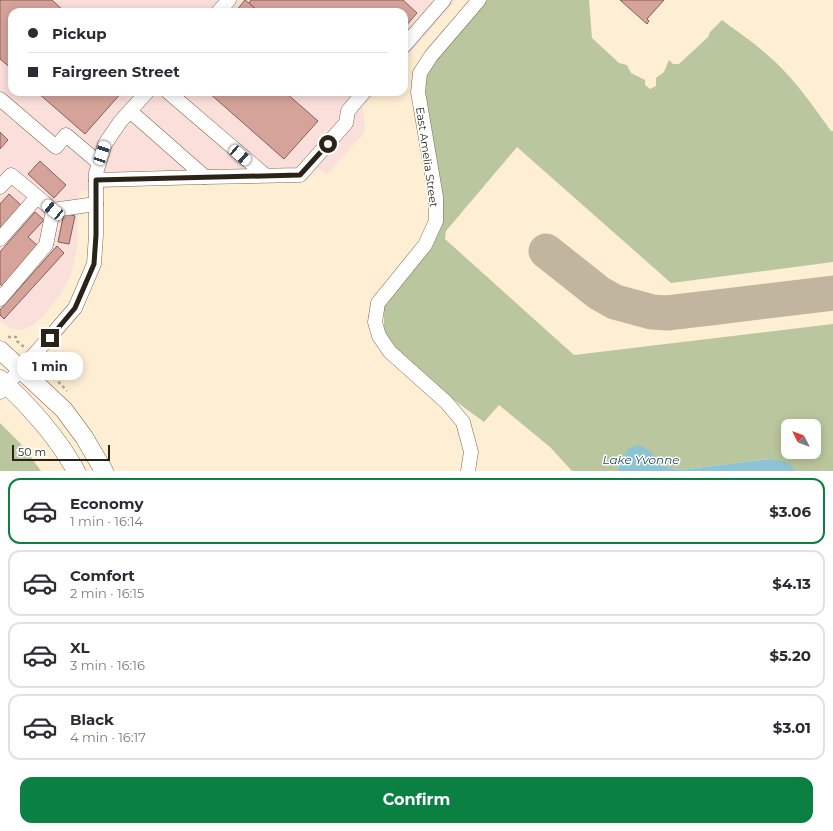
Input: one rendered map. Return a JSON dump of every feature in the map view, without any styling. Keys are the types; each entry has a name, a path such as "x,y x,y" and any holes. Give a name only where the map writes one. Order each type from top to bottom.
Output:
{"main road":[{"path":"0,350 21,368 64,410 84,437 104,471"},
{"path":"2,385 65,451 76,471"}],"street":[{"path":"222,8 229,0"},
{"path":"408,41 444,0"},
{"name":"East Amelia Street","path":"468,471 472,452 463,422 446,402 390,352 379,336 375,322 378,303 425,245 436,221 436,197 418,92 420,72 431,56 479,0"},
{"path":"2,385 50,338 75,308 94,264 96,173 105,144 120,122 143,96"},
{"path":"173,96 265,175"},
{"path":"96,180 300,175 346,123 348,111 361,96"},
{"path":"0,99 56,147 66,135 99,163"},
{"path":"130,111 205,177"},
{"path":"0,187 11,175 53,210 96,204"},
{"path":"0,239 37,197"},
{"path":"0,299 46,245 53,210"}],"shaded area":[{"path":"0,0 456,0 408,55 408,8 8,8 8,96 373,96 363,107 365,132 327,175 318,168 305,182 152,185 79,191 77,249 71,275 59,297 43,316 32,326 21,330 11,328 0,321"}],"green space":[{"path":"483,0 589,0 592,38 619,63 627,65 631,73 645,80 645,85 650,89 656,86 656,78 664,72 669,60 673,64 679,64 708,37 710,32 722,20 754,43 774,61 792,79 831,131 833,131 833,262 671,283 517,147 446,231 445,239 574,355 833,324 833,471 795,471 794,468 769,459 680,470 670,468 656,461 653,455 622,458 618,464 619,471 572,471 550,447 499,405 484,422 454,400 397,351 384,333 384,304 386,297 435,240 441,224 443,210 443,197 424,101 425,69"},
{"path":"0,423 23,446 41,471 0,471"}],"water":[{"name":"Lake Yvonne","path":"639,445 651,451 656,461 670,468 680,470 769,459 784,461 794,468 795,471 619,471 618,464 629,448"}],"building":[{"path":"0,0 52,0 61,8 8,8 8,66 0,59"},
{"path":"245,0 255,8 238,8"},
{"path":"251,0 403,0 417,13 408,23 408,8 255,8 249,3"},
{"path":"620,0 664,0 647,19 649,21 647,24"},
{"path":"42,96 118,96 85,134"},
{"path":"213,96 290,96 318,121 284,159"},
{"path":"0,132 8,140 0,149"},
{"path":"40,161 66,185 54,198 28,174"},
{"path":"9,194 22,206 0,230 0,204"},
{"path":"35,212 44,220 28,237 38,246 2,286 0,284 0,252"},
{"path":"64,213 75,216 69,244 58,242"},
{"path":"57,246 64,253 4,319 0,315 0,310"}],"taxiway":[{"path":"546,251 599,293 615,302 652,312 667,313 833,293"}],"route":[{"path":"50,338 75,308 94,264 96,235 96,180 300,175 328,144"}]}
